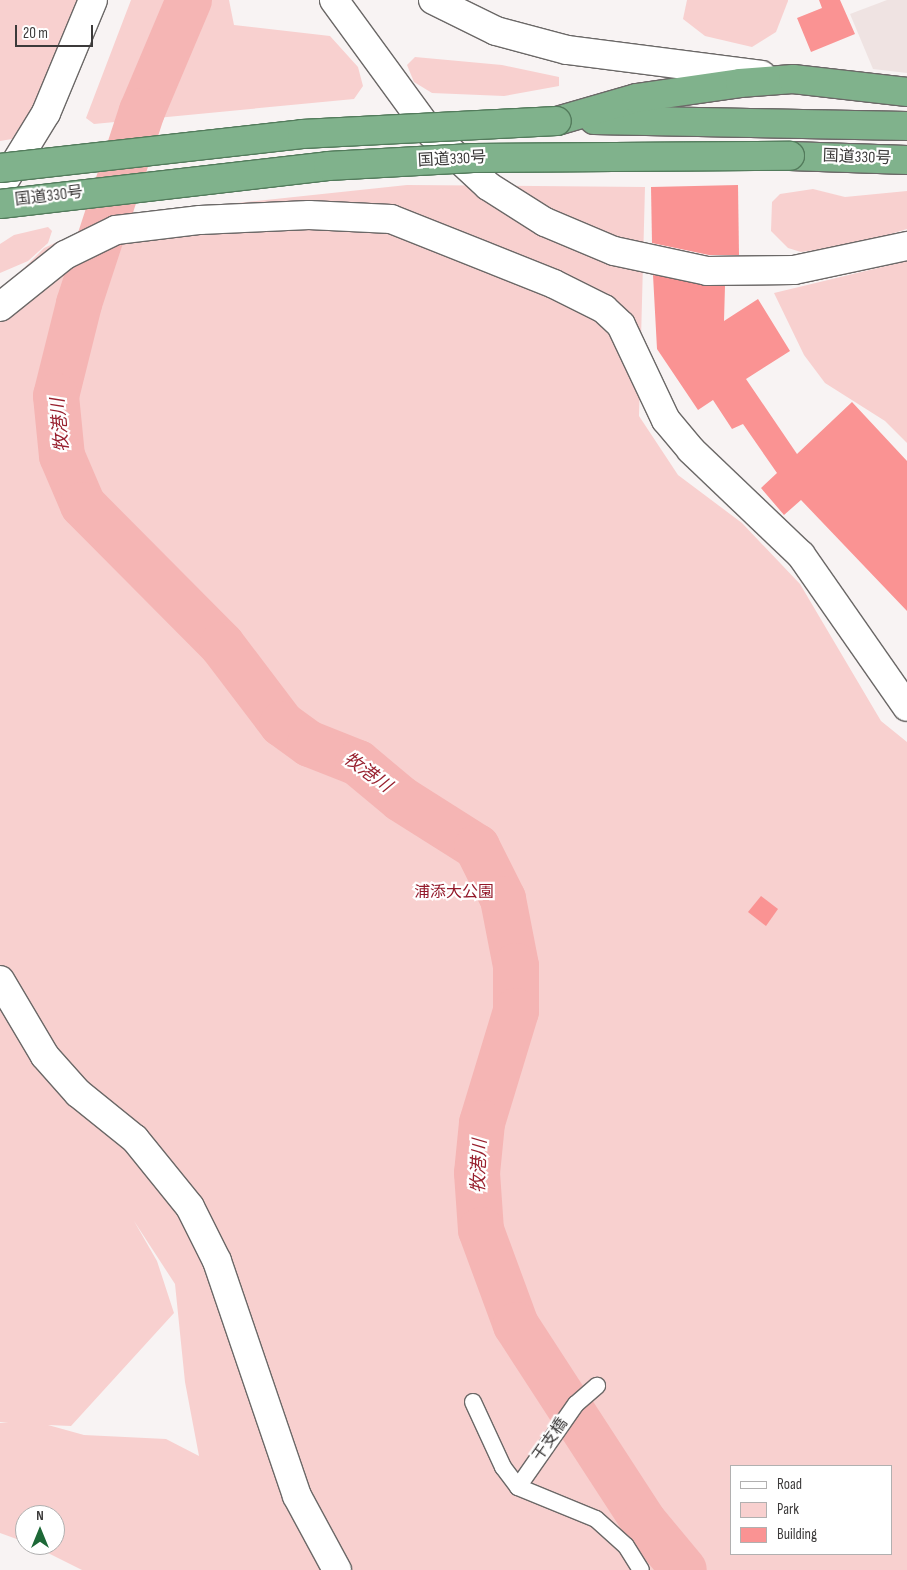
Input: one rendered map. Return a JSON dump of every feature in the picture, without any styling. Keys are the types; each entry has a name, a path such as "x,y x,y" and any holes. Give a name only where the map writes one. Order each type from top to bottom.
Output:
{"highway":[{"path":"557,122 652,95 793,79 907,92"},
{"name":"国道330号","path":"0,168 293,135 557,122 792,122 907,126"},
{"name":"国道330号","path":"0,204 328,166 482,158 790,156 907,160"}],"street":[{"path":"0,188 46,113 93,0"},
{"path":"334,0 382,70 430,132 488,186 545,222 614,251 678,268 738,272 794,270 907,246"},
{"path":"433,0 496,30 531,41 657,64 793,79"},
{"path":"0,307 25,285 65,255 116,230 200,220 347,214 391,219 482,253 604,309 621,325 666,420 691,450 801,555 907,707"},
{"path":"0,980 45,1056 78,1093 135,1139 190,1207 217,1261 297,1496 337,1570"},
{"name":"干支橋","path":"522,1481 576,1404 597,1386"},
{"path":"473,1402 503,1467 522,1481 596,1519 626,1546 641,1570"}],"shaded area":[{"path":"887,0 907,0 907,73 873,69 850,14"}],"green space":[{"path":"0,0 77,0 35,104 12,139 0,141"},
{"path":"131,0 229,0 234,25 330,36 358,67 363,86 354,99 94,124 86,118"},
{"path":"687,0 788,1 776,32 752,47 705,36 683,19"},
{"path":"415,57 502,65 559,77 559,86 504,96 432,93 414,82 407,65"},
{"name":"浦添大公園","path":"407,185 645,187 639,416 678,475 742,523 800,584 881,721 907,742 907,1570 82,1570 52,1555 65,1555 65,1505 15,1505 15,1538 0,1533 0,1423 8,1423 0,1422 0,292 44,248 113,216","holes":["134,1221 175,1284 185,1382 199,1456 166,1439 84,1435 48,1425 71,1426 174,1313 157,1261"]},
{"path":"813,189 845,197 907,191 907,229 859,244 801,252 788,248 771,231 772,202 780,194"},
{"path":"48,227 52,231 48,243 28,261 0,273 0,244 14,235"},
{"path":"907,261 907,443 885,421 825,383 804,355 774,293"}],"building":[{"path":"819,0 840,0 855,34 811,52 797,18 822,8"},
{"path":"738,185 739,255 709,255 652,243 651,187"},
{"path":"653,275 725,286 724,321 758,299 790,351 746,379 797,454 852,402 907,461 907,611 801,500 784,515 761,488 777,473 743,424 732,429 713,400 698,410 657,349"},
{"path":"761,896 778,909 766,926 748,912"}],"waterway":[{"name":"牧港川","path":"189,0 142,111 79,304 56,396 62,456 83,505 222,645 282,724 310,744 358,763 401,799 477,847 503,899 516,966 516,1011 482,1123 477,1173 481,1230 516,1325 644,1522 684,1570"}]}
